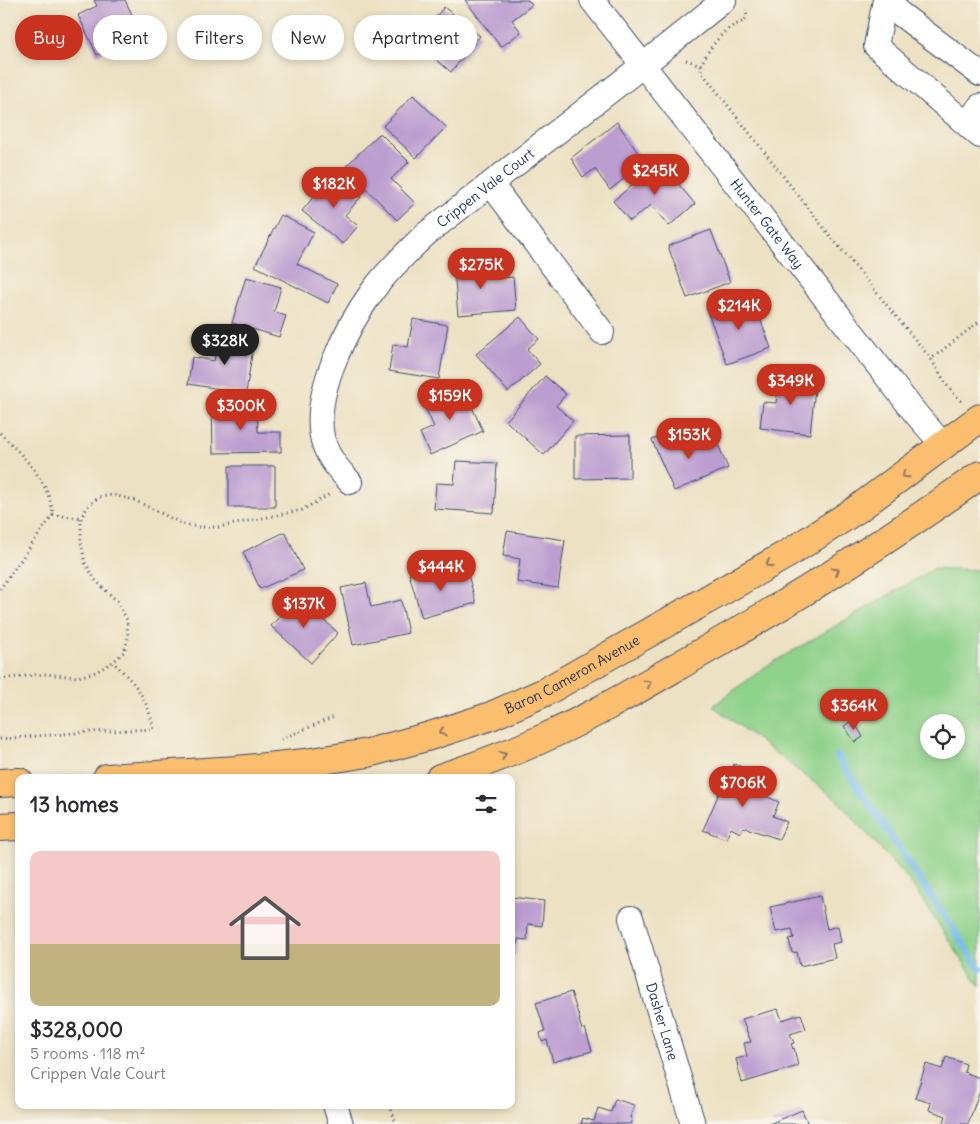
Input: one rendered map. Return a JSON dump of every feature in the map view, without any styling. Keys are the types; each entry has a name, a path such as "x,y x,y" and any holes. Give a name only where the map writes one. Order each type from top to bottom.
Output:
{"main road":[{"name":"Baron Cameron Avenue","path":"237,774 368,753 430,736 491,716 545,692 789,553 856,510 980,418"},
{"path":"452,774 547,737 630,694 755,622 978,481 944,446"},
{"path":"0,783 15,782"},
{"path":"0,827 15,826"}],"street":[{"name":"Hunter Gate Way","path":"592,0 910,406 944,446"},
{"name":"Crippen Vale Court","path":"350,482 335,465 324,444 320,421 322,400 335,359 358,312 374,288 403,255 426,234 672,43 733,3"},
{"path":"976,122 876,46 896,3 980,74"},
{"path":"491,184 602,332"},
{"name":"Dasher Lane","path":"631,918 693,1124"},
{"path":"336,1109 341,1124"}],"path":[{"path":"733,3 748,16 745,21 731,27 720,36 703,60 701,65 702,71 827,232 931,359 948,387"},
{"path":"672,43 687,61 701,65"},
{"path":"931,359 980,321"},
{"path":"0,434 27,460 46,486 51,500 53,515 0,589"},
{"path":"0,679 44,674 78,677 96,672 113,662 124,652 128,638 127,620 118,602 96,581 85,563 81,542 81,518 88,506 100,497 113,495 134,500 183,524 198,527 218,526 302,510 350,482"},
{"path":"53,515 81,518"},
{"path":"0,739 154,729 148,706 138,686 113,662"},
{"path":"391,1109 396,1124"}],"green space":[{"path":"935,568 980,570 980,987 911,883 836,799 713,706 765,667"}],"building":[{"path":"94,0 125,0 132,15 93,15 93,47 83,26 83,15 78,15 97,6"},
{"path":"465,0 528,0 532,5 512,20 521,32 501,47"},
{"path":"444,7 454,15 437,15"},
{"path":"437,60 461,60 451,72"},
{"path":"413,95 446,127 416,158 383,126"},
{"path":"617,122 644,162 610,190 595,169 583,177 571,158"},
{"path":"380,133 409,162 391,179 415,203 397,220 345,167"},
{"path":"660,162 695,204 669,226 651,205 630,221 613,201"},
{"path":"332,174 361,197 345,215 358,226 343,244 302,211"},
{"path":"281,215 314,232 297,264 337,284 328,303 255,266"},
{"path":"711,230 730,282 687,298 668,246"},
{"path":"480,257 481,280 513,277 516,310 458,315 453,259"},
{"path":"246,277 281,287 274,312 286,316 279,337 232,323"},
{"path":"752,297 771,348 727,364 708,313"},
{"path":"520,317 539,339 527,349 540,364 508,392 476,354"},
{"path":"413,319 448,325 439,379 389,371 393,344 408,347"},
{"path":"219,336 254,341 246,393 188,384 192,357 214,361"},
{"path":"779,375 816,379 810,434 760,428 763,402 776,403"},
{"path":"545,376 566,394 556,406 573,421 544,455 506,421"},
{"path":"462,386 483,431 430,455 420,433 434,427 423,403"},
{"path":"257,404 258,432 281,432 281,452 213,453 212,405"},
{"path":"674,430 683,449 714,435 728,468 674,491 652,440"},
{"path":"630,435 630,478 575,479 575,436"},
{"path":"456,461 497,463 494,513 434,509 436,483 454,484"},
{"path":"229,466 275,466 275,507 229,507"},
{"path":"507,531 565,540 558,588 517,582 520,559 503,556"},
{"path":"285,532 303,570 260,589 243,552"},
{"path":"432,568 436,579 467,571 476,603 422,618 409,574"},
{"path":"366,583 371,607 401,600 408,633 353,645 341,588"},
{"path":"298,596 338,633 311,663 271,626"},
{"path":"853,720 863,737 855,742 844,726"},
{"path":"734,764 753,772 748,783 758,788 756,792 779,802 773,816 787,822 779,839 743,827 740,833 731,828 726,839 703,830 726,777 729,778"},
{"path":"820,896 827,929 838,926 841,942 832,944 835,958 800,966 797,952 792,953 789,939 794,938 792,929 776,932 770,907"},
{"path":"515,897 544,901 542,926 528,924 527,940 518,939 516,955"},
{"path":"571,992 582,1030 585,1028 592,1051 553,1062 547,1040 542,1042 540,1033 545,1031 536,1003"},
{"path":"778,1009 782,1020 801,1014 806,1029 790,1034 794,1043 791,1044 794,1048 798,1066 742,1083 736,1059 747,1056 744,1043 751,1042 742,1019"},
{"path":"946,1057 966,1064 964,1072 980,1078 980,1090 968,1124 943,1124 946,1116 929,1110 931,1103 915,1098 926,1064 942,1069"},
{"path":"615,1099 634,1105 630,1124 581,1124 583,1118 594,1121 598,1108 611,1112"},
{"path":"802,1110 808,1124 769,1124"}],"waterway":[{"path":"837,756 980,969"}]}
